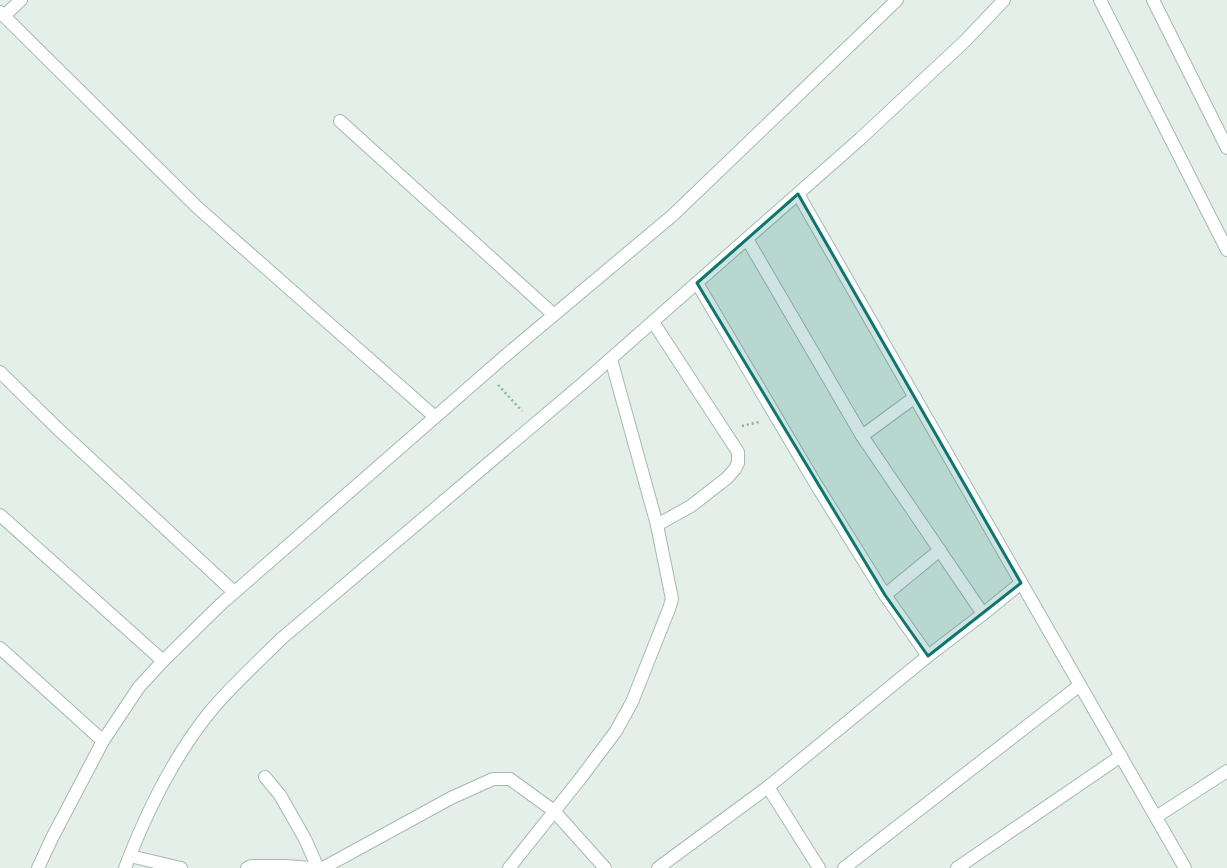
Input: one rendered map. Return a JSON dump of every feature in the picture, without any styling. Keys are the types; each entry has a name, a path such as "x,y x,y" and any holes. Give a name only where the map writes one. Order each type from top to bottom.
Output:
{"street":[{"path":"22,0 2,14 198,208 434,417"},
{"path":"38,868 52,838 104,741 139,687 162,661 234,592 434,417 553,314 673,215 897,0"},
{"path":"125,868 162,784 184,748 210,713 242,676 282,639 611,359 798,194 932,73 1004,0"},
{"path":"1100,0 1227,250"},
{"path":"1153,0 1227,148"},
{"path":"340,121 553,314"},
{"path":"798,194 1185,868"},
{"path":"746,239 862,436 983,614"},
{"path":"697,283 885,595 928,656"},
{"path":"653,322 738,452 738,462 735,469 727,478 690,506 657,525"},
{"path":"509,868 616,731 632,702 672,599 657,525 611,359"},
{"path":"0,372 58,429 234,592"},
{"path":"862,436 915,397"},
{"path":"0,515 162,661"},
{"path":"885,595 940,550"},
{"path":"658,868 768,787 928,656 1021,583"},
{"path":"0,648 104,741"},
{"path":"844,868 1080,685"},
{"path":"957,868 1121,756"},
{"path":"1156,817 1227,771"},
{"path":"264,777 280,795 305,839 318,868"},
{"path":"322,868 451,798 493,779 510,779 554,811 605,868"},
{"path":"768,787 819,868"},
{"path":"130,856 181,868"},
{"path":"247,868 251,866 286,866 311,868"}],"path":[{"path":"504,392 534,425"},
{"path":"724,431 776,416"}],"highlighted area":[{"path":"798,194 1021,583 928,656 885,595 697,283"}]}
